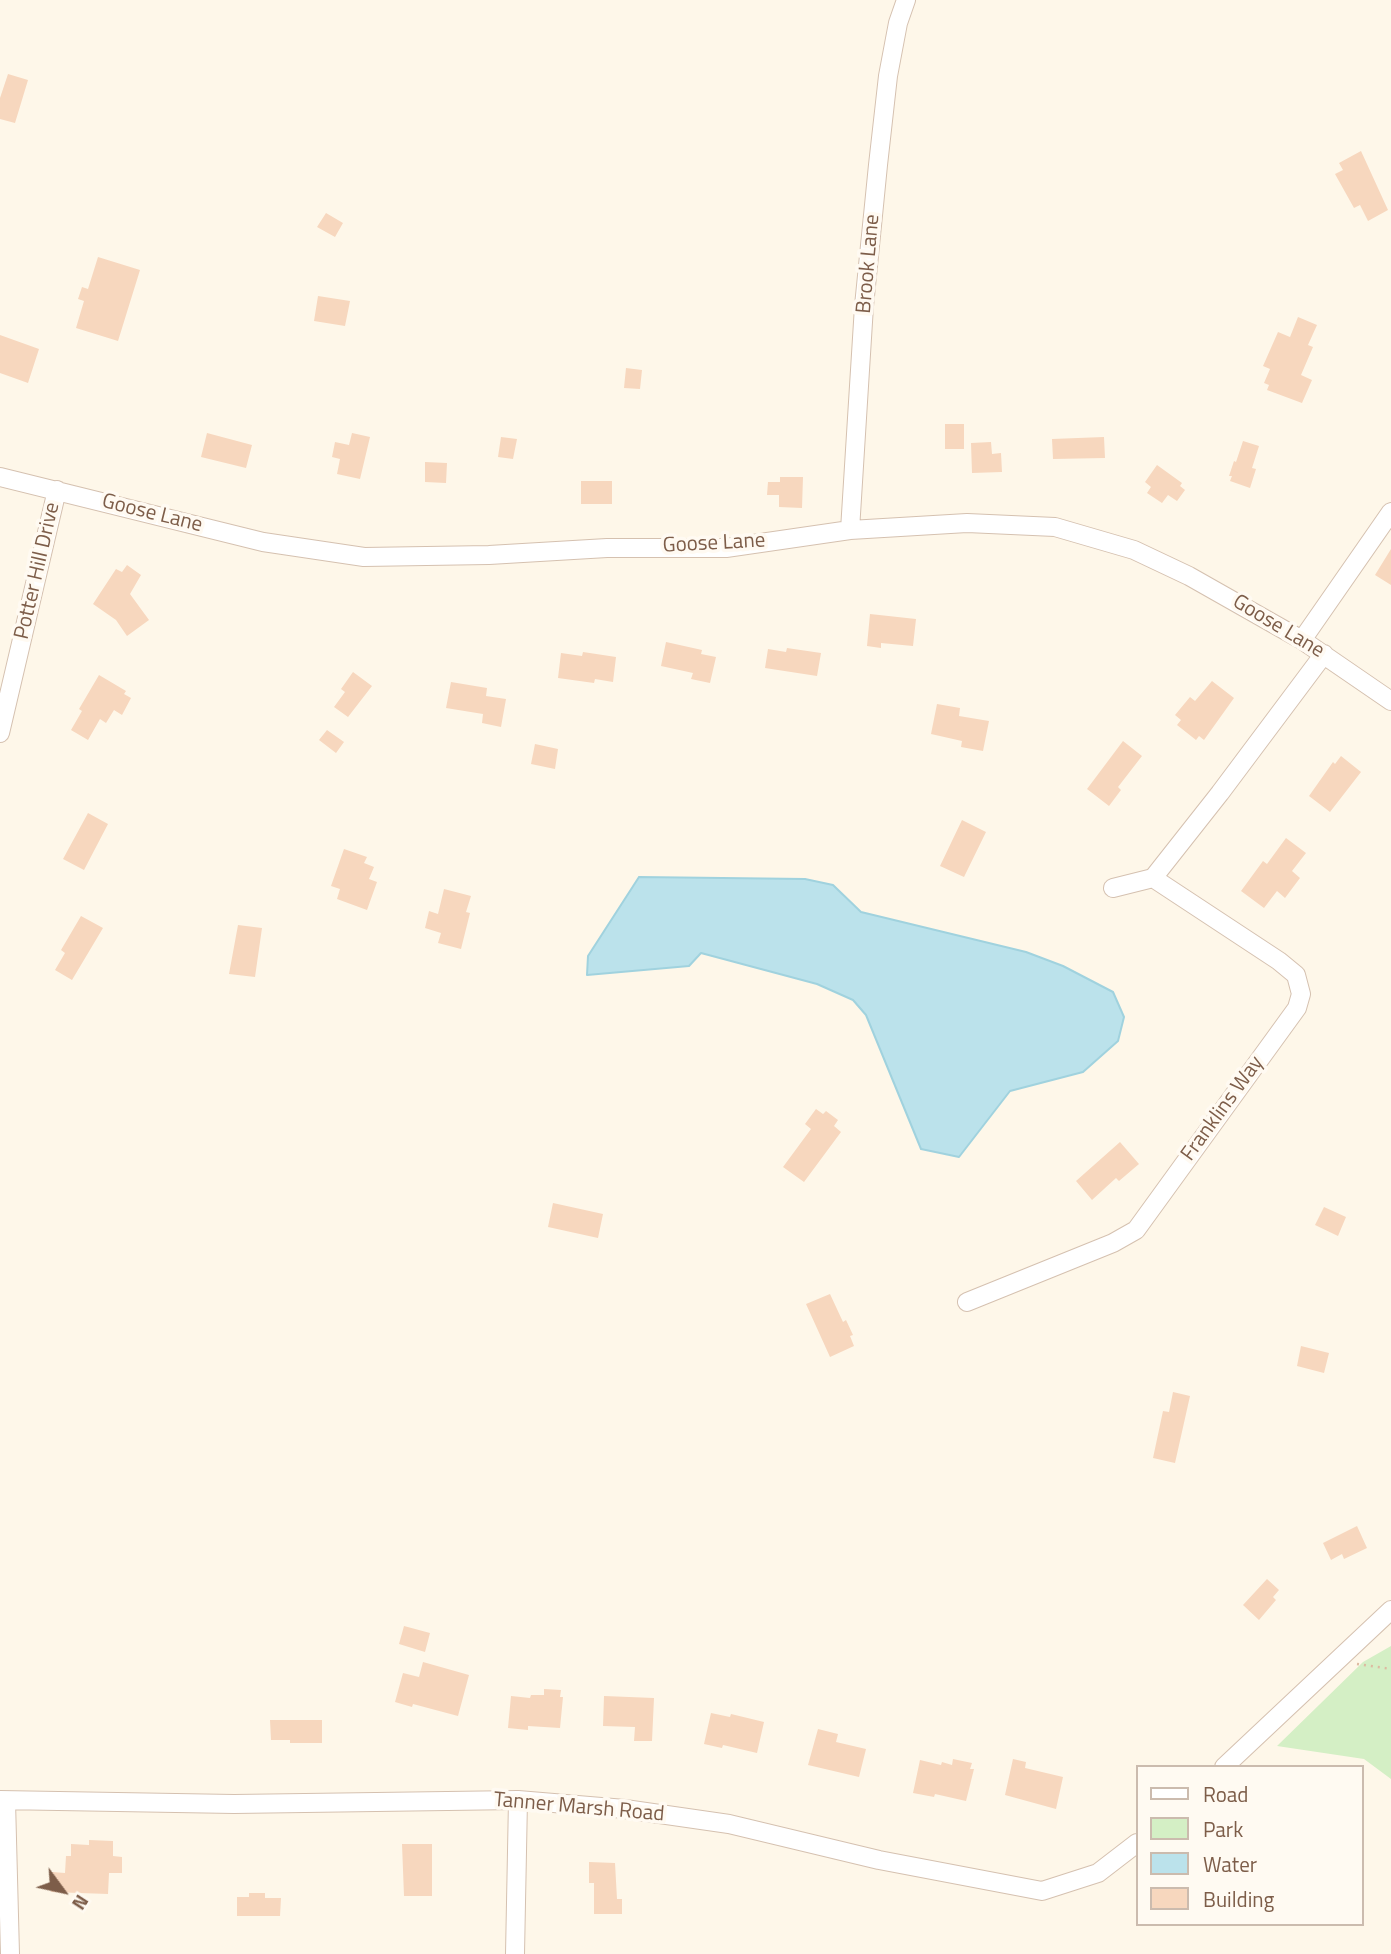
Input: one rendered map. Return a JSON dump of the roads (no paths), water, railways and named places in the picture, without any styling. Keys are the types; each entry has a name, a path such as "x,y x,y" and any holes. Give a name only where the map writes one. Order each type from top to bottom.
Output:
{"street":[{"name":"Brook Lane","path":"850,530 864,306 877,178 888,76 898,23 906,0"},
{"name":"Goose Lane","path":"0,477 263,542 364,557 489,555 607,548 726,548 850,530 967,523 1055,527 1134,550 1189,576 1302,640 1391,701"},
{"name":"Potter Hill Drive","path":"0,733 57,491"},
{"path":"1302,640 1391,512"},
{"path":"1113,888 1153,878 1324,654"},
{"name":"Franklins Way","path":"967,1302 1113,1243 1136,1230 1297,1008 1301,994 1296,975 1153,878"},
{"path":"1226,1765 1391,1610"},
{"path":"515,1954 518,1800"},
{"name":"Tanner Marsh Road","path":"3,1801 234,1804 518,1800 625,1809 729,1824 879,1860 1042,1891 1098,1872 1136,1844"},
{"path":"3,1801 9,1954"}],"water":[{"path":"639,877 805,879 833,885 861,912 1026,952 1063,966 1113,992 1124,1017 1118,1041 1083,1072 1010,1091 959,1157 921,1149 866,1015 853,1000 817,984 701,953 689,966 587,975 588,956"}]}
